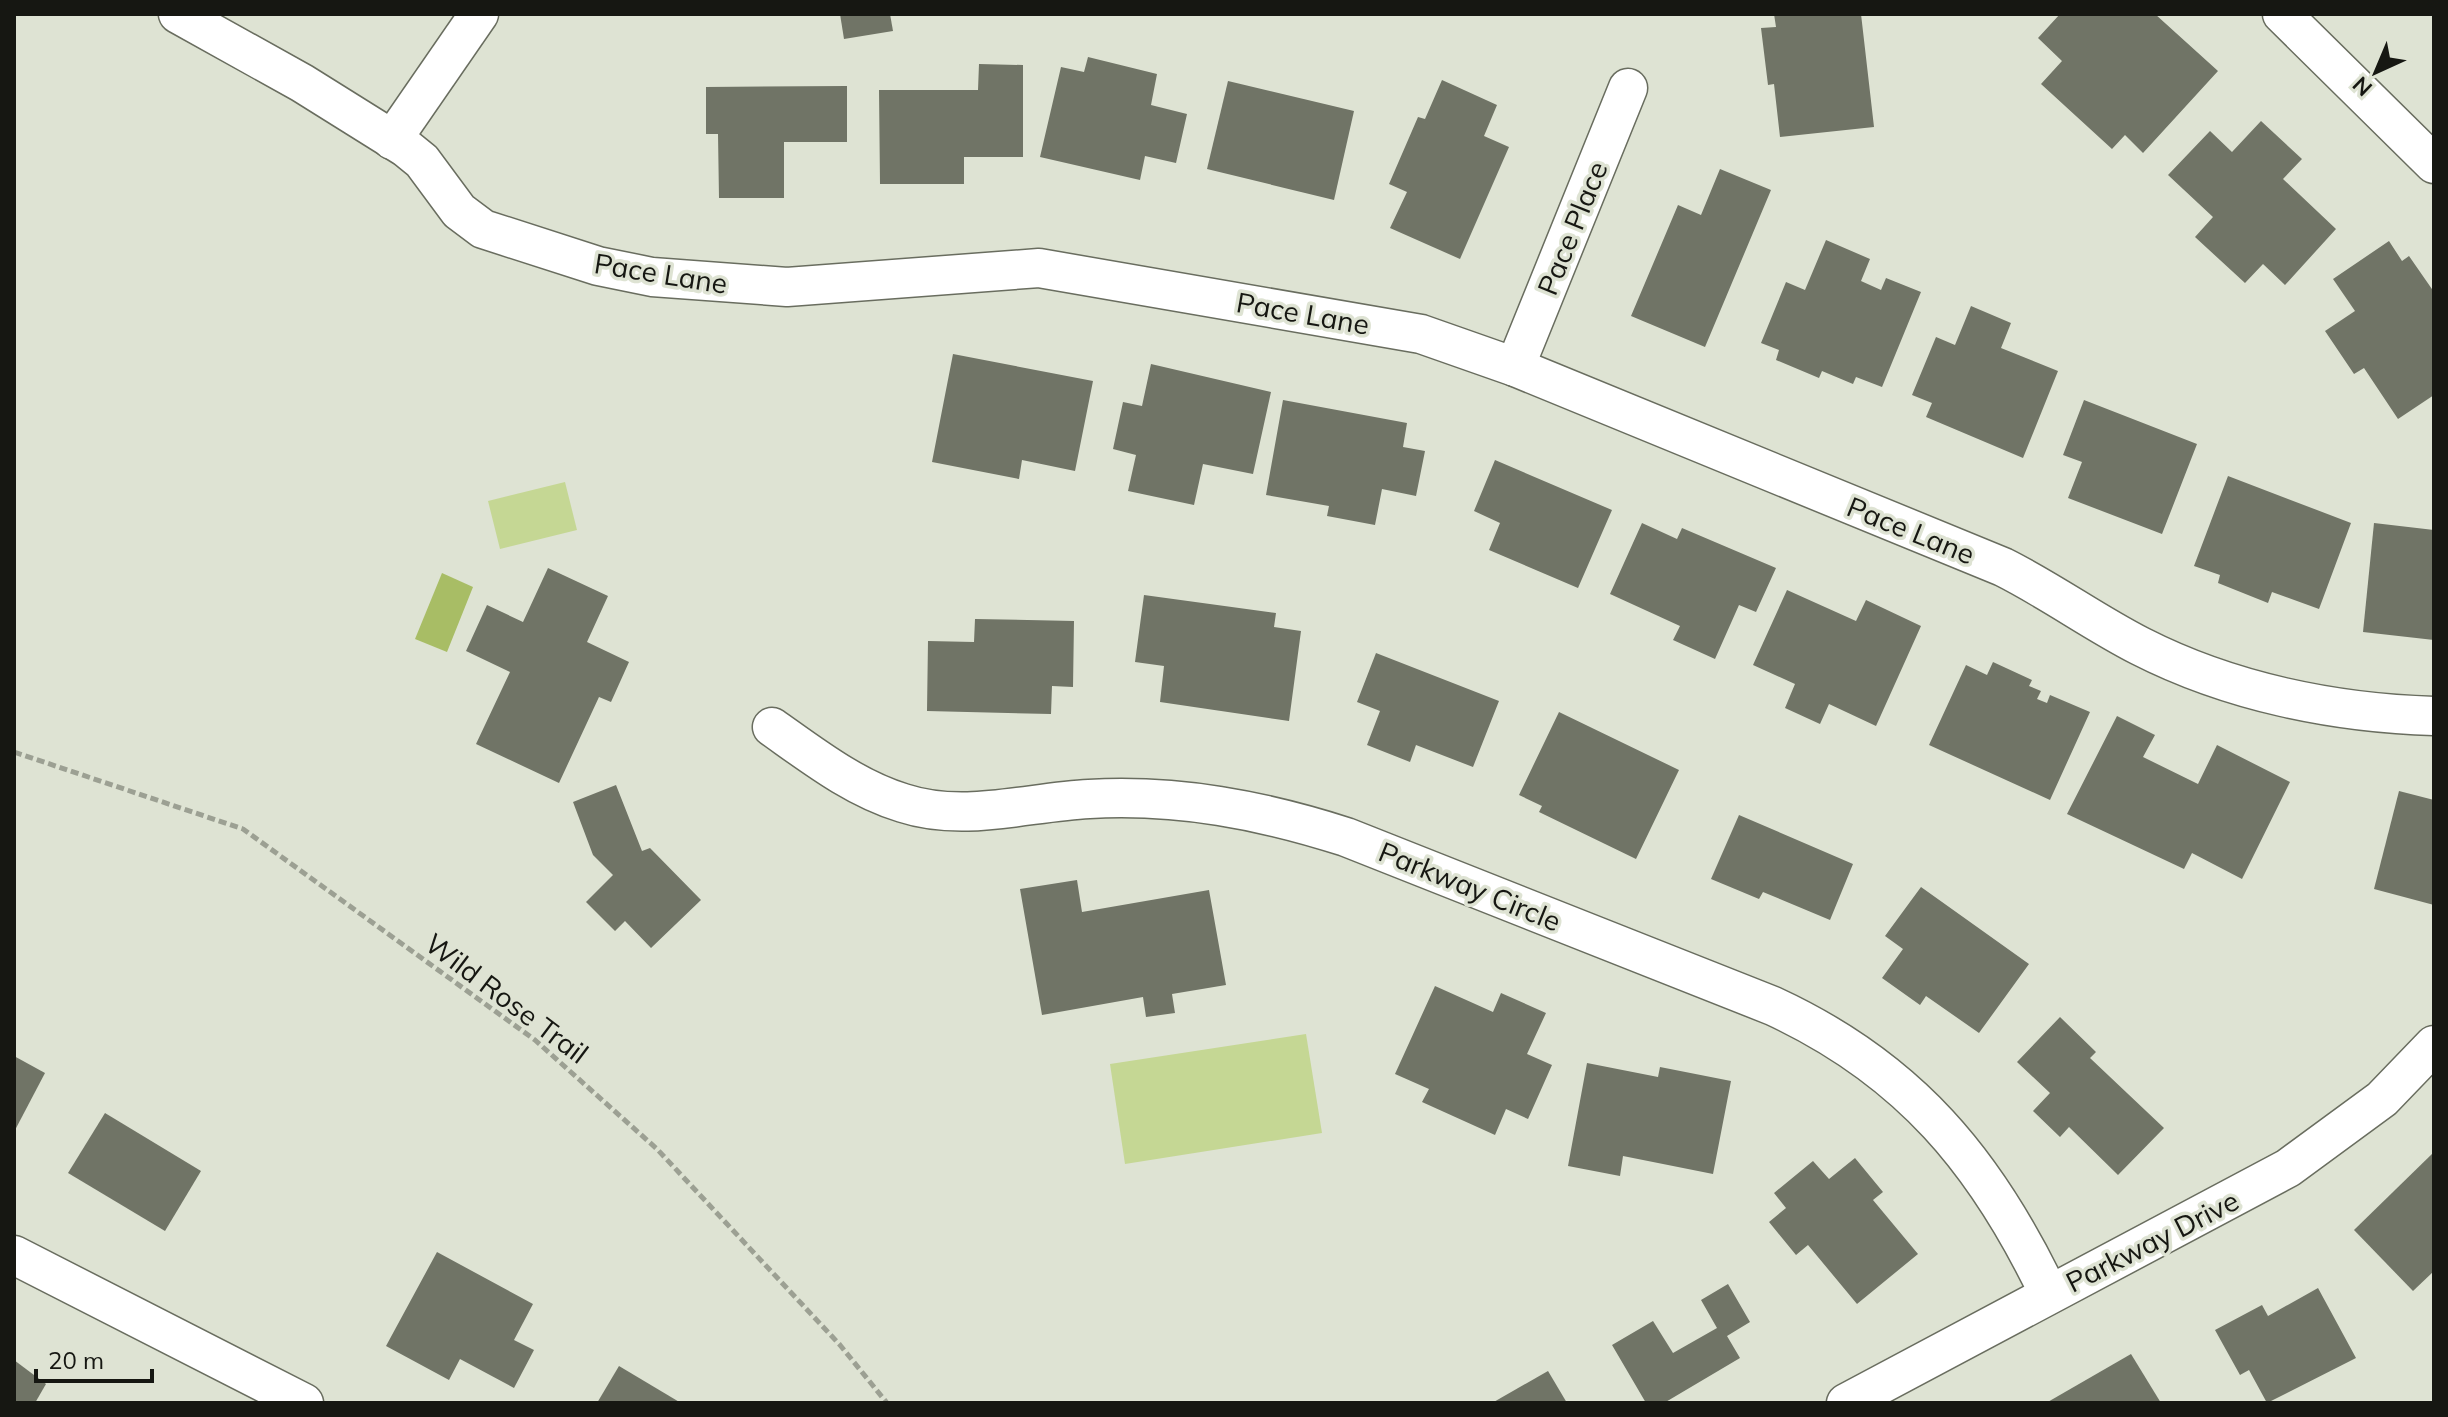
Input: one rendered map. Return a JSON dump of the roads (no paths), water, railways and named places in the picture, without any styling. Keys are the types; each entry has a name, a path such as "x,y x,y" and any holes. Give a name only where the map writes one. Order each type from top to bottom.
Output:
{"street":[{"name":"Pace Lane","path":"178,14 302,83 422,161 459,211 483,229 598,266 652,277 787,287 1039,268 1421,334 1515,367 2003,567 2053,592 2138,645 2192,670 2248,688 2299,699 2401,715 2434,716"},
{"path":"392,140 479,14"},
{"path":"2282,14 2434,164"},
{"name":"Pace Place","path":"1515,367 1628,88"},
{"name":"Parkway Circle","path":"772,727 870,790 904,804 935,810 965,812 1044,802 1137,797 1243,808 1296,821 1346,837 1773,1006 1816,1026 1877,1069 1920,1104 1963,1148 2024,1241 2049,1294"},
{"name":"Parkway Drive","path":"1846,1403 2288,1168 2382,1099 2434,1045"},
{"path":"14,1255 304,1403"}]}
